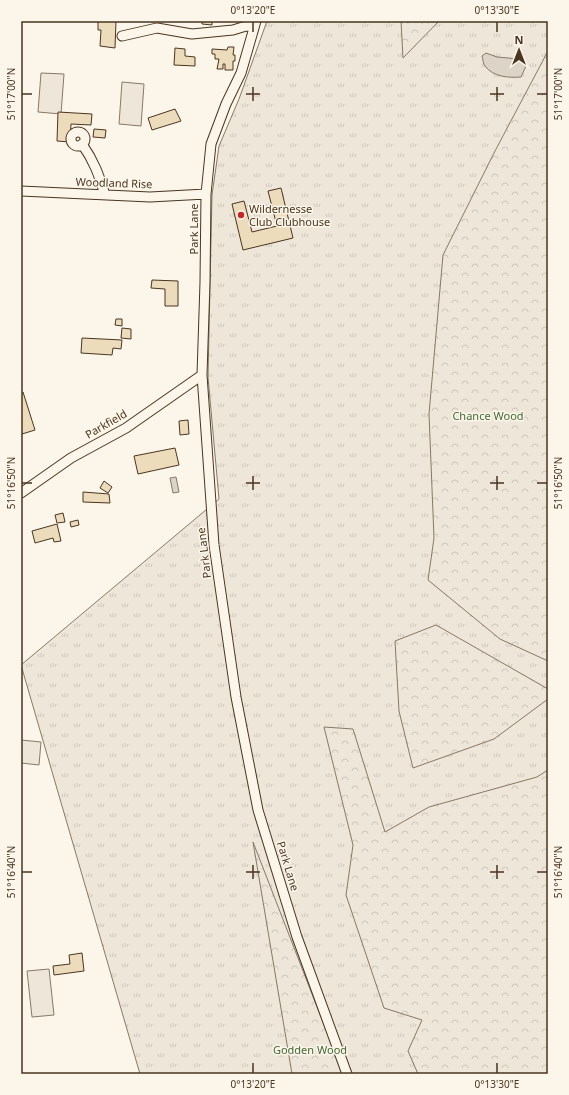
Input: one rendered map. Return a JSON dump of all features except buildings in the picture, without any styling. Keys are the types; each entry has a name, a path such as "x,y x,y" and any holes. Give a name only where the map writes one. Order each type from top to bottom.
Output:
{"street":[{"path":"122,36 157,28 192,34 233,30 255,24"},
{"name":"Park Lane","path":"255,24 242,73 226,104 211,144 206,194 202,375 214,545 236,698 258,810 297,937 347,1074"},
{"path":"82,144 99,172 105,195"},
{"name":"Woodland Rise","path":"21,191 150,197 206,194"},
{"name":"Parkfield","path":"21,493 70,458 126,428 202,375"}],"green space":[{"path":"267,21 548,21 548,1074 140,1074 21,665 219,499 208,377 212,195 219,146 239,99"},
{"path":"401,21 439,21 403,58"},
{"name":"Chance Wood","path":"548,51 548,661 500,639 428,580 434,538 429,414 443,255 495,151"},
{"path":"41,73 64,74 61,114 38,112"},
{"path":"122,82 144,84 141,126 119,124"},
{"path":"436,625 548,689 548,699 494,739 413,768 399,711 395,641"},
{"path":"324,727 353,729 385,832 429,807 537,777 548,770 548,1074 418,1074 408,1051 422,1020 384,1008 346,895 353,845"},
{"path":"21,740 41,742 39,765 21,763"},
{"name":"Godden Wood","path":"253,842 343,1074 292,1074"},
{"path":"49,969 54,1015 32,1017 27,971"}],"shaded area":[{"path":"486,53 497,57 519,59 526,66 521,77 506,77 497,75 488,70 484,64 482,56"},
{"path":"176,477 179,492 173,493 170,478"}],"place":[{"name":"Wildernesse Club Clubhouse","path":"241,215"}]}
